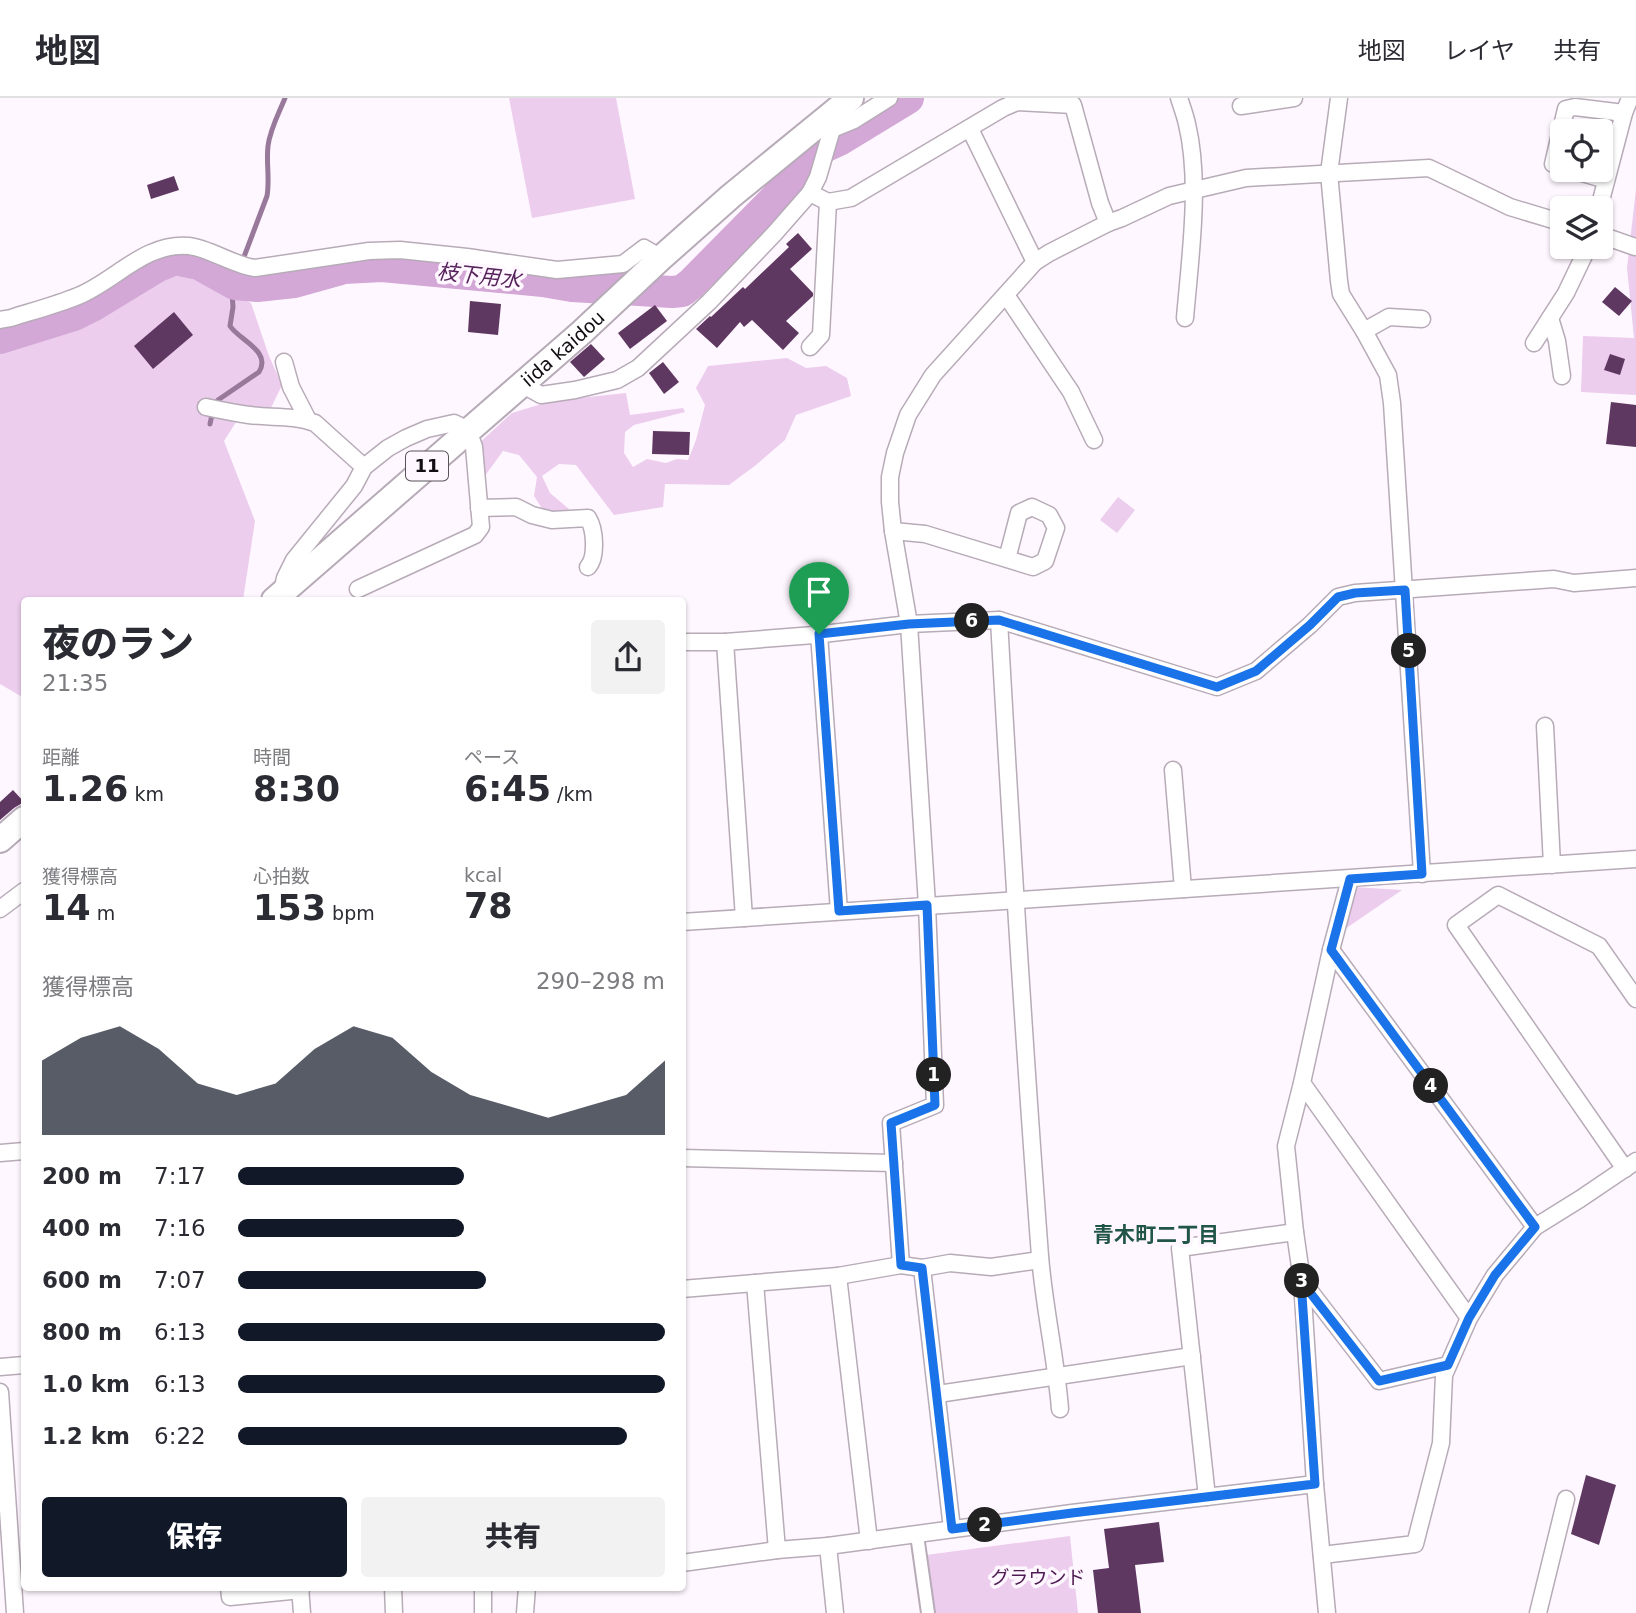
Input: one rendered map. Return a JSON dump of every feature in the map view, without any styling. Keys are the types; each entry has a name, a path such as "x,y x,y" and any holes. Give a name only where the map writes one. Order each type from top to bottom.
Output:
{"main road":[{"name":"iida kaidou","path":"278,597 582,332 731,196 829,128 851,98"},
{"path":"0,840 21,822"}],"street":[{"path":"521,384 541,395 552,394 617,380 638,368 709,302 810,193 818,177 829,128 854,120 889,98"},
{"path":"1180,98 1188,125 1193,190 1185,318"},
{"path":"1241,106 1294,98"},
{"path":"1339,98 1329,173 1341,294 1388,375 1392,403 1422,874"},
{"path":"810,193 828,202 851,198 1017,102 1073,105 1108,223"},
{"path":"1564,119 1566,109 1575,107 1627,105 1613,155"},
{"path":"970,129 1035,262"},
{"path":"901,1265 891,1123 935,1105 927,905 909,624 890,502 890,477 908,415 933,375 1035,262 1108,223 1169,197 1246,178 1429,168 1510,207 1550,219"},
{"path":"810,347 821,335 828,202"},
{"path":"1613,239 1635,247"},
{"path":"0,320 80,295 163,247 190,246 241,264 280,265 369,251 400,250 557,270 623,264 644,248 657,262"},
{"path":"1534,343 1566,293 1582,259"},
{"path":"1006,295 1071,392 1094,440"},
{"path":"1364,331 1389,317 1423,319"},
{"path":"1550,318 1557,341 1562,376"},
{"path":"284,362 291,387 308,420"},
{"path":"212,408 251,416 282,416 308,420 315,423 364,467"},
{"path":"278,597 294,560 354,485 364,467 388,448 427,429 454,424 468,430 474,447 481,527 475,535 358,589"},
{"path":"479,509 516,507 552,520 588,518 593,524 592,564 588,567"},
{"path":"893,531 925,534 1007,559"},
{"path":"686,642 725,642 909,624 999,620 1217,687 1256,671 1338,597 1355,593 1554,579 1574,583 1636,578"},
{"path":"999,620 1040,1260 1058,1375 1060,1409"},
{"path":"819,634 839,911"},
{"path":"725,642 744,918"},
{"path":"1545,726 1552,865"},
{"path":"1173,770 1183,889"},
{"path":"686,922 1636,859"},
{"path":"1322,1555 1415,1544 1441,1443 1444,1375 1469,1318 1495,1275 1535,1227 1630,1165 1456,926 1498,895 1501,869"},
{"path":"1327,1613 1301,1281 1286,1146 1350,879"},
{"path":"0,909 21,893"},
{"path":"1498,895 1599,946 1636,999"},
{"path":"1331,950 1535,1227"},
{"path":"1302,1083 1469,1318"},
{"path":"0,1153 21,1151"},
{"path":"686,1158 894,1163"},
{"path":"1207,1497 1180,1248 1295,1232"},
{"path":"686,1289 838,1276 901,1265 922,1268 950,1263 991,1267 1040,1260"},
{"path":"922,1268 952,1529"},
{"path":"838,1276 869,1541"},
{"path":"1301,1281 1379,1381 1448,1365"},
{"path":"755,1283 777,1550"},
{"path":"938,1394 1192,1356"},
{"path":"0,1367 21,1365"},
{"path":"0,1392 4,1518 15,1613"},
{"path":"686,1562 1315,1484"},
{"path":"1538,1613 1566,1499"},
{"path":"917,1535 928,1613"},
{"path":"828,1546 835,1613"},
{"path":"229,1591 230,1597 282,1591"},
{"path":"300,1591 302,1613"},
{"path":"393,1591 394,1613"},
{"path":"483,1591 483,1613"},
{"path":"525,1613 527,1591"}],"green space":[{"path":"509,98 616,98 635,199 532,218"},
{"path":"1636,189 1636,395 1581,392 1583,336 1634,338 1627,268"},
{"path":"178,263 200,269 225,291 251,303 282,385 270,410 238,419 224,441 255,521 243,597 21,597 21,696 0,684 0,348 35,340 68,327 163,269"},
{"path":"787,358 806,368 826,366 847,378 851,396 796,415 785,440 729,485 665,484 663,507 614,515 576,465 559,464 542,476 550,493 569,509 566,517 545,513 534,496 537,477 519,455 503,451 479,484 477,445 512,413 551,401 626,393 630,415 683,408 685,412 634,425 625,432 624,453 633,467 647,459 666,463 677,459 688,460 705,405 696,388 708,366"},
{"path":"1118,497 1135,510 1117,533 1100,520"},
{"path":"1354,887 1402,890 1345,929"},
{"name":"グラウンド","path":"1070,1536 1078,1613 934,1613 926,1555"}],"building":[{"path":"174,176 179,190 151,199 147,185"},
{"path":"798,233 812,249 790,269 813,293 786,321 799,333 783,350 752,320 744,327 740,322 717,348 696,329 743,287 745,289 789,247 786,244"},
{"path":"1615,287 1632,301 1619,316 1602,302"},
{"path":"470,301 501,304 498,335 468,332"},
{"path":"655,305 667,321 630,349 618,333"},
{"path":"174,312 193,335 153,369 134,346"},
{"path":"591,344 605,359 584,377 570,362"},
{"path":"1610,354 1625,359 1620,375 1604,370"},
{"path":"663,362 679,382 664,394 649,373"},
{"path":"1611,402 1636,405 1636,447 1606,444"},
{"path":"653,431 690,432 689,455 652,454"},
{"path":"13,790 21,799 21,804 0,820 0,802"},
{"path":"1586,1475 1616,1485 1599,1545 1571,1534"},
{"path":"1159,1522 1164,1562 1135,1565 1141,1613 1098,1613 1093,1570 1109,1568 1104,1529"}],"waterway":[{"path":"210,424 214,405 218,400 259,372 262,365 258,352 230,326 232,293 267,196 269,140 285,98"},
{"name":"枝下用水","path":"0,338 74,315 156,267 175,259 199,264 235,284 257,286 294,282 344,268 382,266 572,286 682,291 775,199 811,153 839,140 908,98"}],"district":[{"name":"青木町二丁目","path":"1156,1235"}],"route":[{"path":"1405,590 1422,874 1350,879 1331,950 1535,1227 1495,1275 1469,1318 1448,1365 1379,1381 1301,1281 1315,1484 952,1529 922,1268 901,1265 891,1123 935,1105 927,905 839,911 819,634 909,624 999,620 1217,687 1256,671 1338,597 1355,593 1405,590"}]}
